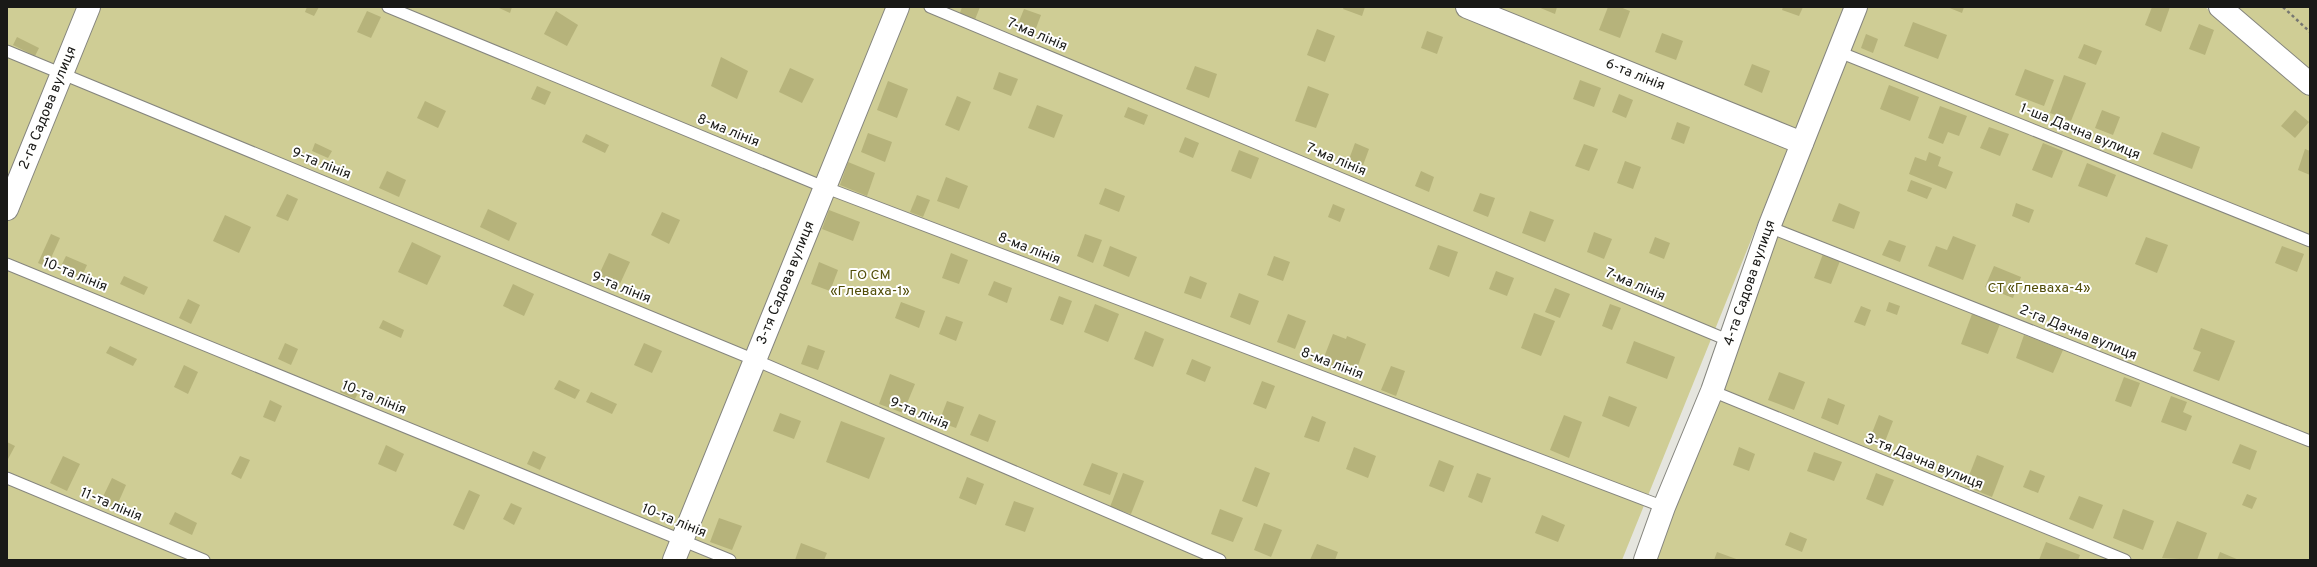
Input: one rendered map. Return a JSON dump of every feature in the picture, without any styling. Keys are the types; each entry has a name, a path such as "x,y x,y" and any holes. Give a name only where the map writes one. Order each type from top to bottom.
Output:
{"street":[{"name":"2-га Садова вулиця","path":"7,209 89,7"},
{"name":"3-тя Садова вулиця","path":"674,560 898,7"},
{"name":"6-та лінія","path":"1467,7 1802,143"},
{"name":"4-та Садова вулиця","path":"1645,560 1664,507 1712,391 1769,227 1856,7"},
{"path":"2220,7 2310,84"}],"lane":[{"name":"8-ма лінія","path":"388,7 824,187 1664,507"},
{"name":"7-ма лінія","path":"930,7 1730,341"},
{"name":"9-та лінія","path":"7,51 755,360 1220,560"},
{"name":"1-ша Дачна вулиця","path":"1839,52 2310,240"},
{"name":"2-га Дачна вулиця","path":"1769,227 2310,441"},
{"name":"10-та лінія","path":"7,264 730,560"},
{"name":"3-тя Дачна вулиця","path":"1712,391 2125,560"},
{"name":"11-та лінія","path":"7,478 204,560"}],"path":[{"path":"2283,7 2310,32"}],"green space":[{"name":"ГО СМ «Глеваха-1»","path":"7,7 1845,7 1622,560 7,560"},
{"name":"СТ «Глеваха-4»","path":"1861,7 2205,7 2310,94 2310,560 1635,560"},
{"path":"2233,7 2310,7 2310,73"}],"building":[{"path":"307,7 319,7 314,16 305,12"},
{"path":"497,7 512,7 510,13"},
{"path":"962,7 980,7 974,22 959,16"},
{"path":"1344,7 1365,7 1362,16 1343,9"},
{"path":"1538,7 1557,7 1555,14"},
{"path":"1608,7 1620,7 1630,11 1620,38 1599,30"},
{"path":"1783,7 1803,7 1799,16 1782,10"},
{"path":"1947,7 1964,7 1962,13"},
{"path":"2152,7 2170,7 2161,32 2145,25"},
{"path":"1024,9 1041,15 1033,36 1016,29"},
{"path":"367,11 381,17 371,38 357,32"},
{"path":"556,11 578,25 567,46 544,34"},
{"path":"1913,22 1947,35 1938,59 1904,46"},
{"path":"2199,24 2214,30 2205,55 2189,49"},
{"path":"1317,29 1335,36 1325,62 1307,55"},
{"path":"1427,31 1443,37 1437,54 1421,48"},
{"path":"1662,33 1683,41 1676,60 1655,52"},
{"path":"1866,34 1878,39 1873,53 1861,48"},
{"path":"17,37 39,48 35,56 13,45"},
{"path":"2084,44 2102,51 2096,65 2078,58"},
{"path":"721,57 748,71 737,99 711,86"},
{"path":"1752,64 1770,71 1762,93 1744,85"},
{"path":"1195,66 1217,74 1209,98 1186,89"},
{"path":"790,68 814,79 802,103 779,92"},
{"path":"2025,69 2054,80 2044,106 2015,95"},
{"path":"999,72 1018,79 1011,96 993,89"},
{"path":"2064,75 2086,83 2071,121 2050,113"},
{"path":"1580,80 1601,88 1594,107 1573,99"},
{"path":"888,81 908,89 897,118 877,110"},
{"path":"1889,85 1919,97 1910,121 1880,109"},
{"path":"537,86 551,92 545,105 531,99"},
{"path":"1308,86 1329,94 1316,128 1295,121"},
{"path":"1619,94 1633,100 1626,118 1612,112"},
{"path":"957,96 971,102 959,131 945,125"},
{"path":"425,101 446,111 438,128 417,118"},
{"path":"1037,105 1063,115 1054,138 1028,128"},
{"path":"1940,106 1967,116 1959,136 1948,132 1943,144 1928,138"},
{"path":"1128,107 1148,115 1144,125 1124,117"},
{"path":"2102,110 2120,117 2113,135 2095,128"},
{"path":"2295,110 2309,122 2295,138 2281,126"},
{"path":"1677,122 1690,127 1684,144 1671,139"},
{"path":"1989,127 2009,134 2000,156 1980,148"},
{"path":"2162,132 2200,147 2192,169 2153,154"},
{"path":"868,133 892,142 885,162 861,152"},
{"path":"586,134 609,145 605,153 582,142"},
{"path":"1185,137 1199,143 1193,158 1179,152"},
{"path":"315,143 332,151 328,158 312,151"},
{"path":"1355,143 1369,149 1362,168 1348,162"},
{"path":"2043,143 2063,151 2052,178 2032,170"},
{"path":"1584,144 1598,149 1589,171 1575,166"},
{"path":"2305,149 2310,151 2310,175 2298,170"},
{"path":"1239,150 1259,158 1251,179 1231,171"},
{"path":"1929,152 1941,157 1938,166 1953,172 1946,189 1909,174 1915,157 1926,161"},
{"path":"1625,161 1641,167 1633,189 1617,183"},
{"path":"848,162 875,173 867,196 840,185"},
{"path":"2087,163 2116,175 2107,197 2078,186"},
{"path":"387,171 406,180 399,197 379,188"},
{"path":"1421,171 1434,177 1429,192 1415,186"},
{"path":"946,177 968,186 959,209 937,201"},
{"path":"1911,180 1932,188 1927,199 1907,191"},
{"path":"1105,188 1125,196 1119,212 1099,204"},
{"path":"1480,193 1495,198 1488,217 1473,211"},
{"path":"287,194 298,199 288,221 276,216"},
{"path":"917,195 930,200 923,217 910,212"},
{"path":"1839,203 1860,212 1854,229 1832,221"},
{"path":"2016,203 2034,210 2029,223 2012,216"},
{"path":"1333,204 1345,209 1340,222 1328,217"},
{"path":"488,209 517,223 509,241 480,227"},
{"path":"829,210 860,222 853,241 822,229"},
{"path":"1530,211 1554,220 1545,242 1522,233"},
{"path":"662,212 680,220 669,244 651,235"},
{"path":"225,215 251,227 239,253 213,241"},
{"path":"1594,232 1612,239 1604,259 1587,252"},
{"path":"51,234 60,238 47,267 38,263"},
{"path":"1085,234 1102,240 1093,263 1077,256"},
{"path":"1953,236 1976,245 1963,280 1928,266 1936,246 1947,250"},
{"path":"1655,237 1670,243 1664,259 1649,253"},
{"path":"2146,237 2168,245 2157,273 2135,264"},
{"path":"1889,240 1906,246 1900,262 1882,255"},
{"path":"412,242 441,256 427,285 398,272"},
{"path":"1438,245 1458,252 1449,277 1429,269"},
{"path":"1110,246 1137,257 1129,277 1103,266"},
{"path":"2282,246 2304,254 2297,272 2275,263"},
{"path":"609,253 630,262 618,288 597,279"},
{"path":"951,253 968,260 959,284 942,278"},
{"path":"1823,254 1840,261 1831,284 1814,278"},
{"path":"66,256 87,265 81,278 60,268"},
{"path":"1274,256 1290,262 1283,281 1267,275"},
{"path":"819,262 838,270 830,291 811,284"},
{"path":"1994,266 2021,277 2013,298 1985,287"},
{"path":"1496,271 1514,278 1507,296 1489,289"},
{"path":"124,276 148,287 144,295 120,284"},
{"path":"1190,276 1207,283 1201,299 1184,293"},
{"path":"994,281 1012,288 1007,303 988,295"},
{"path":"513,284 534,294 524,316 503,306"},
{"path":"1555,288 1570,294 1560,318 1545,312"},
{"path":"1239,293 1259,301 1250,325 1230,317"},
{"path":"1059,296 1072,301 1063,325 1050,320"},
{"path":"188,299 200,305 191,324 179,318"},
{"path":"901,302 925,311 919,328 895,318"},
{"path":"1889,302 1900,306 1897,315 1886,311"},
{"path":"1095,304 1119,314 1108,342 1084,332"},
{"path":"1610,304 1621,308 1612,330 1602,326"},
{"path":"1861,306 1871,310 1865,326 1854,322"},
{"path":"1534,313 1555,321 1541,356 1521,348"},
{"path":"1288,314 1306,321 1295,349 1277,342"},
{"path":"1972,314 2000,324 1988,354 1961,344"},
{"path":"946,316 963,322 956,341 939,334"},
{"path":"383,320 404,330 401,338 379,328"},
{"path":"2201,328 2235,341 2219,381 2193,371 2201,352 2193,349"},
{"path":"1145,331 1164,339 1153,367 1134,359"},
{"path":"1333,334 1346,339 1347,336 1366,344 1357,368 1345,363 1341,373 1321,365"},
{"path":"2024,335 2063,350 2053,373 2016,358"},
{"path":"1634,341 1675,357 1667,379 1626,363"},
{"path":"285,343 298,349 291,365 278,359"},
{"path":"644,343 662,351 652,373 634,365"},
{"path":"808,345 825,351 818,370 801,364"},
{"path":"110,346 137,359 133,366 106,353"},
{"path":"1192,359 1211,367 1205,382 1186,374"},
{"path":"184,365 198,372 188,394 174,387"},
{"path":"1391,366 1405,371 1396,396 1381,390"},
{"path":"1779,372 1805,382 1794,410 1768,400"},
{"path":"890,374 915,384 903,413 879,404"},
{"path":"2124,377 2140,383 2131,407 2115,401"},
{"path":"559,380 580,390 575,399 554,389"},
{"path":"1262,381 1275,386 1266,409 1253,404"},
{"path":"344,382 360,389 355,399 340,392"},
{"path":"591,392 617,404 612,414 586,402"},
{"path":"1609,396 1637,407 1629,427 1602,416"},
{"path":"2171,396 2187,402 2183,412 2192,416 2186,431 2161,422"},
{"path":"1828,398 1845,405 1838,425 1821,418"},
{"path":"270,400 282,406 275,422 263,417"},
{"path":"947,401 964,407 956,428 939,422"},
{"path":"780,413 801,421 794,439 773,431"},
{"path":"979,414 996,421 988,442 970,435"},
{"path":"1564,415 1582,422 1569,458 1550,450"},
{"path":"1879,415 1893,421 1884,444 1870,438"},
{"path":"1312,416 1326,422 1319,442 1304,437"},
{"path":"841,421 885,438 869,479 826,462"},
{"path":"7,442 15,446 8,459 7,458"},
{"path":"2240,444 2257,451 2250,470 2232,463"},
{"path":"386,445 404,454 396,472 378,464"},
{"path":"1354,447 1376,456 1368,478 1346,469"},
{"path":"1739,447 1755,454 1749,471 1733,465"},
{"path":"533,451 546,457 540,470 527,464"},
{"path":"1814,452 1842,462 1834,481 1807,471"},
{"path":"1977,455 2004,466 1992,497 1965,486"},
{"path":"63,456 80,464 67,491 50,483"},
{"path":"240,456 250,460 241,479 231,474"},
{"path":"1439,460 1454,466 1444,492 1429,486"},
{"path":"1092,463 1118,473 1110,495 1083,485"},
{"path":"1255,467 1270,473 1257,507 1242,501"},
{"path":"2030,470 2045,476 2038,493 2023,487"},
{"path":"1123,473 1144,481 1131,514 1110,507"},
{"path":"1477,473 1491,478 1482,503 1468,497"},
{"path":"1876,473 1894,480 1883,506 1866,499"},
{"path":"967,477 984,484 976,505 959,498"},
{"path":"112,478 126,485 115,510 100,503"},
{"path":"469,490 480,495 464,530 453,525"},
{"path":"2247,494 2257,498 2252,509 2242,505"},
{"path":"2079,496 2103,505 2093,529 2069,519"},
{"path":"1014,501 1034,508 1025,532 1005,525"},
{"path":"511,503 522,508 514,525 503,519"},
{"path":"1220,509 1243,518 1233,542 1211,534"},
{"path":"2123,509 2154,521 2143,550 2113,538"},
{"path":"175,512 197,523 192,535 169,524"},
{"path":"1542,515 1565,525 1558,542 1535,533"},
{"path":"719,518 742,526 732,550 710,542"},
{"path":"2177,521 2207,533 2197,560 2162,558"},
{"path":"1264,523 1282,530 1271,557 1254,550"},
{"path":"1790,532 1807,539 1802,552 1785,545"},
{"path":"2046,542 2080,555 2078,560 2039,560"},
{"path":"801,543 827,553 824,560 795,560"},
{"path":"1317,544 1338,552 1335,560 1310,560"},
{"path":"1717,552 1739,560 1714,560"},
{"path":"2220,552 2239,560 2217,560"}]}
